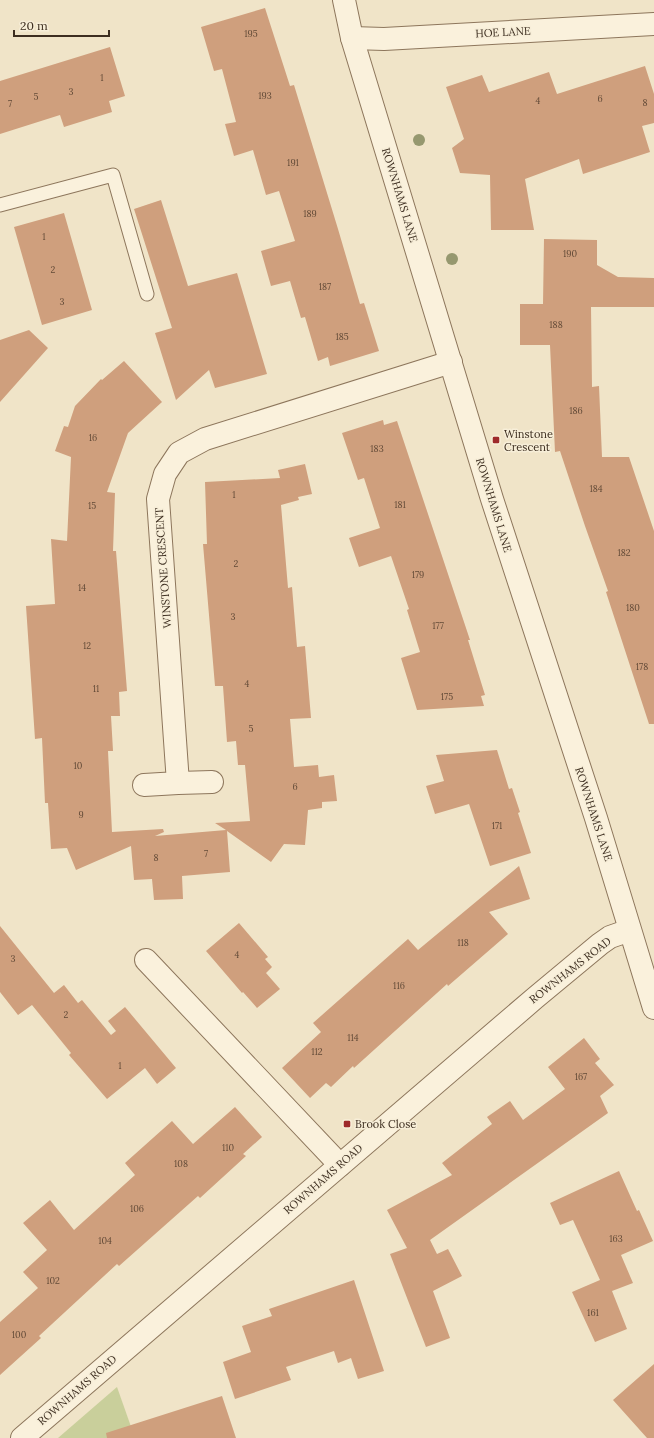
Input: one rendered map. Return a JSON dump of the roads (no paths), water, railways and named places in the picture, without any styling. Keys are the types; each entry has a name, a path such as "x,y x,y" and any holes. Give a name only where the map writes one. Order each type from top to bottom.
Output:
{"street":[{"name":"ROWNHAMS LANE","path":"344,0 352,38 492,499 596,818 654,1008"},
{"name":"HOE LANE","path":"352,38 384,39 654,24"},
{"name":"WINSTONE CRESCENT","path":"178,783 158,499 165,474 179,453 205,439 451,362"},
{"path":"144,785 212,782"},
{"name":"ROWNHAMS ROAD","path":"22,1438 529,1003 600,944 610,937 630,930"},
{"path":"146,960 340,1165"}],"lane":[{"path":"0,204 113,175 147,294"}],"place":[{"name":"Winstone Crescent","path":"496,440"},
{"name":"Brook Close","path":"347,1124"}]}
